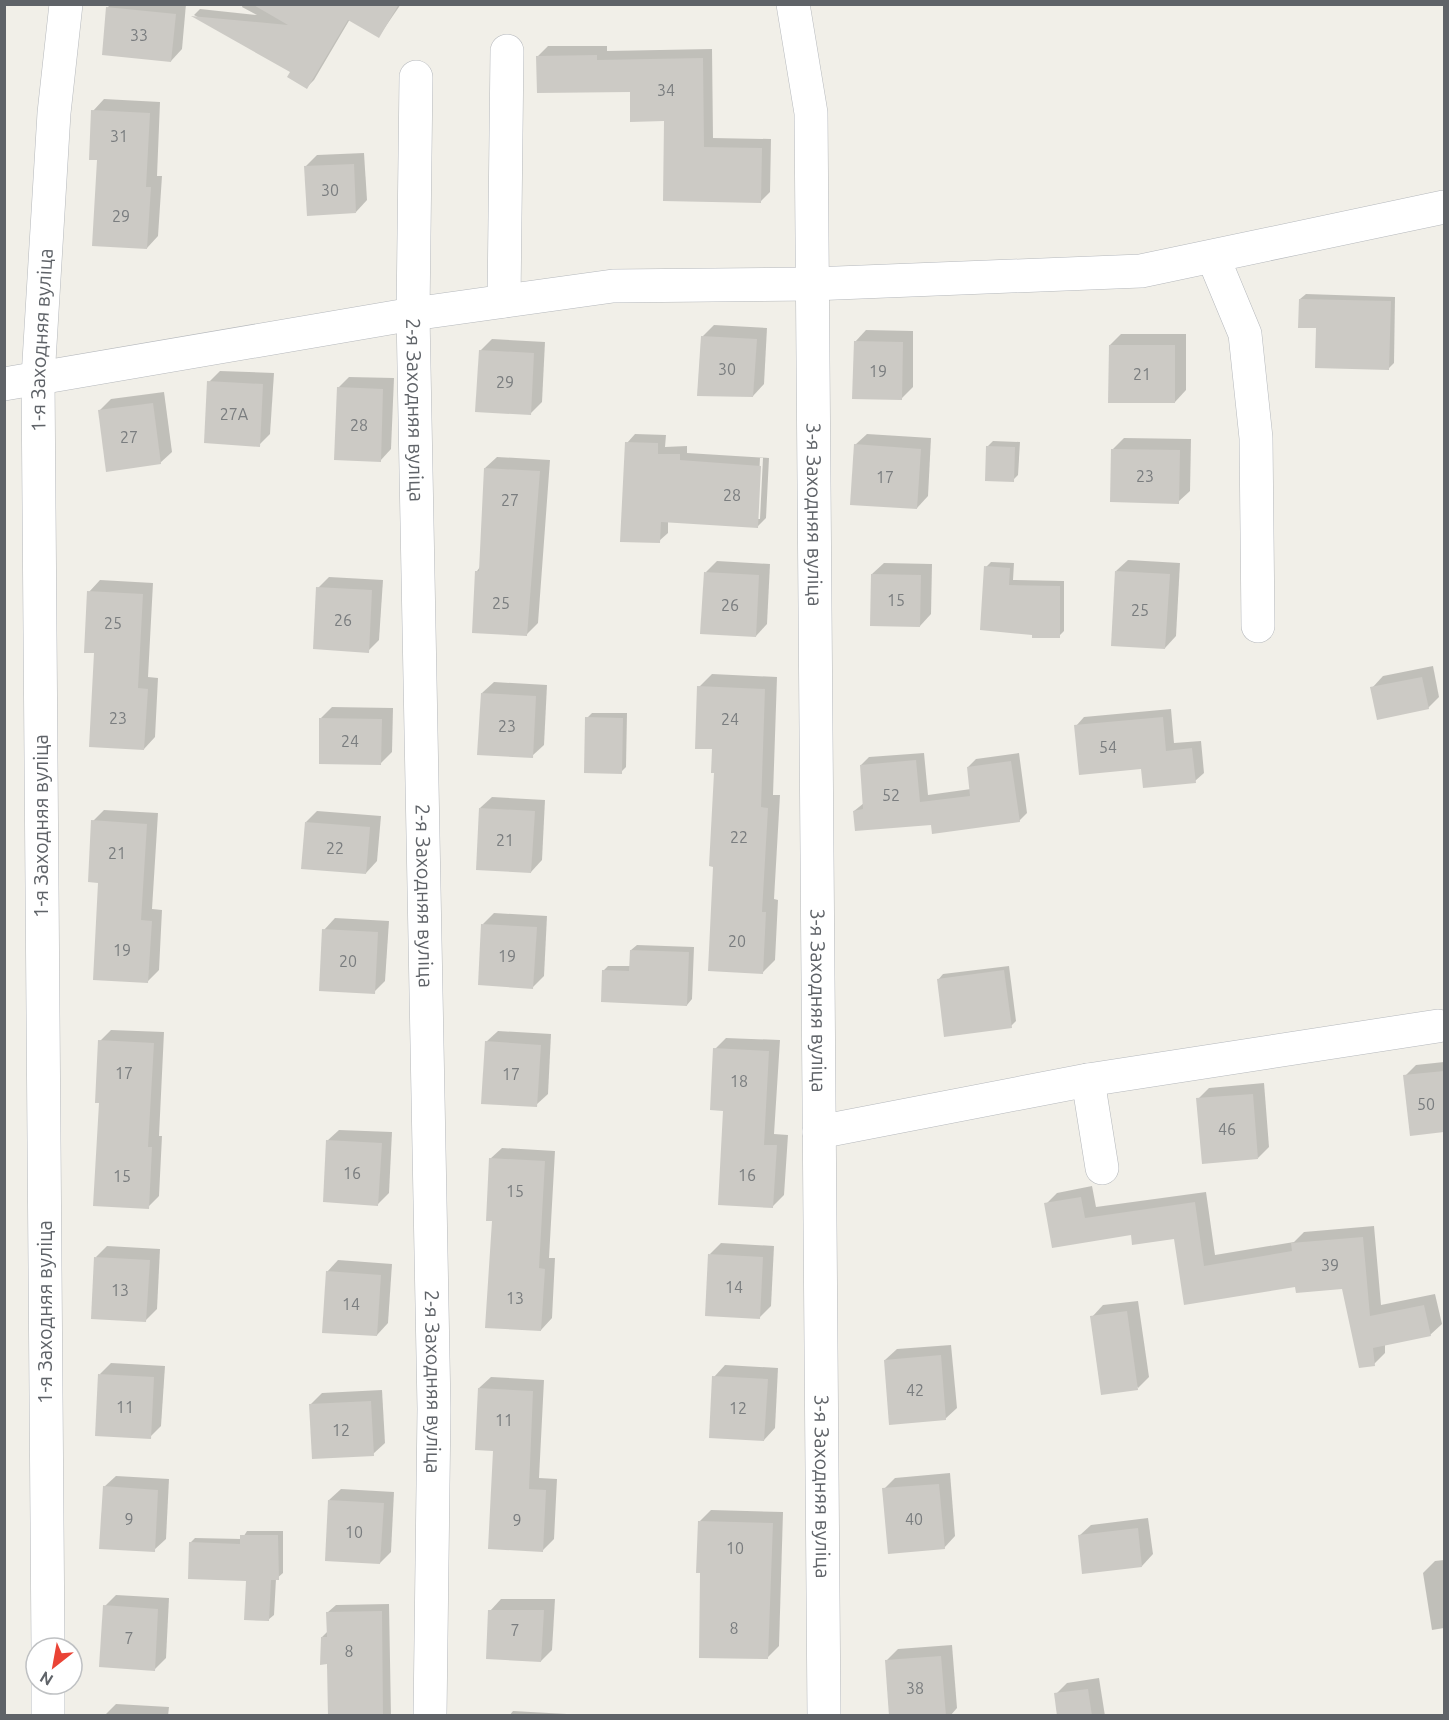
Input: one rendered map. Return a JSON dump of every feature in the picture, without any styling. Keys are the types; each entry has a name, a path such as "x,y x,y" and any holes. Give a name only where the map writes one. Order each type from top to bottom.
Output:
{"street":[{"name":"1-я Заходняя вуліца","path":"48,1636 38,378 54,113 66,4"},
{"name":"3-я Заходняя вуліца","path":"793,4 811,113 824,1716"},
{"path":"504,301 507,51"},
{"name":"2-я Заходняя вуліца","path":"416,76 413,314 434,1409 430,1716"},
{"path":"4,384 413,314 613,286 812,284 1141,271 1444,207"},
{"path":"1213,257 1245,334 1256,438 1258,626"},
{"path":"819,1132 1088,1080 1438,1026"},
{"path":"1088,1080 1102,1168"},
{"path":"48,1696 48,1716"}],"building":[{"path":"252,4 399,4 379,38 348,20 307,89 287,77 290,72 191,16 288,25"},
{"path":"106,7 176,14 171,62 102,55"},
{"path":"597,55 597,60 703,58 704,147 762,148 761,203 663,201 664,121 630,122 630,92 537,93 536,56"},
{"path":"91,110 150,113 146,187 151,187 147,249 92,246 97,160 89,160"},
{"path":"354,164 356,213 307,216 304,166"},
{"path":"1299,299 1391,301 1389,370 1315,368 1316,328 1298,328"},
{"path":"701,336 757,339 753,397 697,396"},
{"path":"854,341 903,342 902,400 852,399"},
{"path":"1109,345 1175,345 1175,403 1108,403"},
{"path":"479,350 534,353 531,415 475,412"},
{"path":"207,381 263,384 260,447 204,443"},
{"path":"337,387 383,389 381,462 334,460"},
{"path":"153,403 161,464 106,472 98,410"},
{"path":"625,442 658,443 658,454 680,454 680,460 761,466 758,528 661,522 660,543 620,542"},
{"path":"854,444 921,449 917,509 850,505"},
{"path":"986,446 1015,447 1014,482 985,481"},
{"path":"1111,449 1180,450 1179,504 1110,502"},
{"path":"484,468 540,471 527,636 472,633 475,571 479,571"},
{"path":"984,566 1010,568 1009,585 1060,586 1060,638 1032,638 1032,635 980,630"},
{"path":"1115,571 1170,574 1165,649 1111,646"},
{"path":"704,572 759,575 756,637 700,634"},
{"path":"871,574 921,575 920,627 870,626"},
{"path":"316,587 372,590 369,653 313,649"},
{"path":"87,591 143,594 138,688 148,689 144,750 89,747 94,653 84,653"},
{"path":"1422,677 1429,709 1377,720 1370,687"},
{"path":"697,686 765,689 761,807 768,808 762,912 766,912 763,974 708,971 713,867 709,866 714,773 711,773 712,749 695,749"},
{"path":"481,693 536,696 533,758 477,755"},
{"path":"585,717 623,718 622,774 584,773"},
{"path":"1163,717 1166,751 1192,748 1196,783 1143,788 1141,769 1079,775 1074,725"},
{"path":"319,718 382,719 381,765 319,764"},
{"path":"916,760 920,802 970,796 967,767 1011,761 1020,822 932,834 931,825 855,831 853,811 863,809 860,765"},
{"path":"479,808 535,811 531,873 476,870"},
{"path":"91,820 147,824 141,920 152,921 148,983 93,980 98,883 88,882"},
{"path":"305,822 370,827 366,874 301,869"},
{"path":"481,924 537,927 533,989 478,985"},
{"path":"322,929 378,932 375,994 319,991"},
{"path":"630,950 689,952 687,1006 601,1002 602,970 629,971"},
{"path":"1004,970 1012,1028 944,1037 937,979"},
{"path":"98,1040 154,1043 148,1147 152,1147 149,1209 93,1206 99,1103 95,1103"},
{"path":"485,1041 541,1045 537,1107 481,1104"},
{"path":"713,1048 769,1051 764,1145 777,1145 773,1208 718,1205 723,1111 710,1110"},
{"path":"1444,1071 1444,1132 1410,1136 1403,1075"},
{"path":"1253,1094 1258,1159 1202,1164 1196,1098"},
{"path":"326,1140 382,1143 378,1206 323,1202"},
{"path":"489,1158 545,1161 539,1268 545,1269 541,1331 485,1328 492,1221 486,1221"},
{"path":"1081,1197 1085,1218 1195,1202 1204,1266 1292,1251 1291,1243 1363,1237 1370,1316 1424,1305 1431,1336 1373,1348 1375,1366 1359,1368 1342,1289 1296,1293 1295,1287 1184,1305 1174,1239 1132,1245 1131,1235 1052,1248 1044,1203"},
{"path":"708,1254 763,1257 760,1319 705,1316"},
{"path":"94,1257 150,1260 146,1322 91,1319"},
{"path":"326,1271 381,1275 377,1336 322,1333"},
{"path":"1127,1311 1138,1390 1101,1395 1090,1316"},
{"path":"941,1355 946,1420 889,1425 884,1360"},
{"path":"98,1374 154,1377 151,1439 95,1436"},
{"path":"712,1376 768,1379 764,1441 709,1438"},
{"path":"478,1388 533,1391 529,1489 546,1490 543,1552 488,1549 493,1451 475,1450"},
{"path":"371,1401 374,1456 312,1459 309,1404"},
{"path":"939,1484 945,1549 888,1554 882,1488"},
{"path":"103,1486 158,1490 155,1552 99,1549"},
{"path":"328,1500 384,1503 380,1564 325,1561"},
{"path":"698,1521 773,1523 768,1659 699,1658 700,1573 696,1573"},
{"path":"1138,1528 1142,1567 1082,1574 1078,1535"},
{"path":"240,1535 278,1535 279,1580 271,1580 269,1621 244,1620 246,1581 188,1579 189,1542 240,1544"},
{"path":"103,1605 158,1609 155,1671 99,1667"},
{"path":"488,1610 544,1610 541,1662 486,1659"},
{"path":"382,1611 383,1716 328,1716 327,1664 320,1665 321,1637 327,1637 326,1612"},
{"path":"941,1656 946,1716 889,1716 885,1660"},
{"path":"1088,1689 1092,1716 1057,1716 1054,1693"}]}
